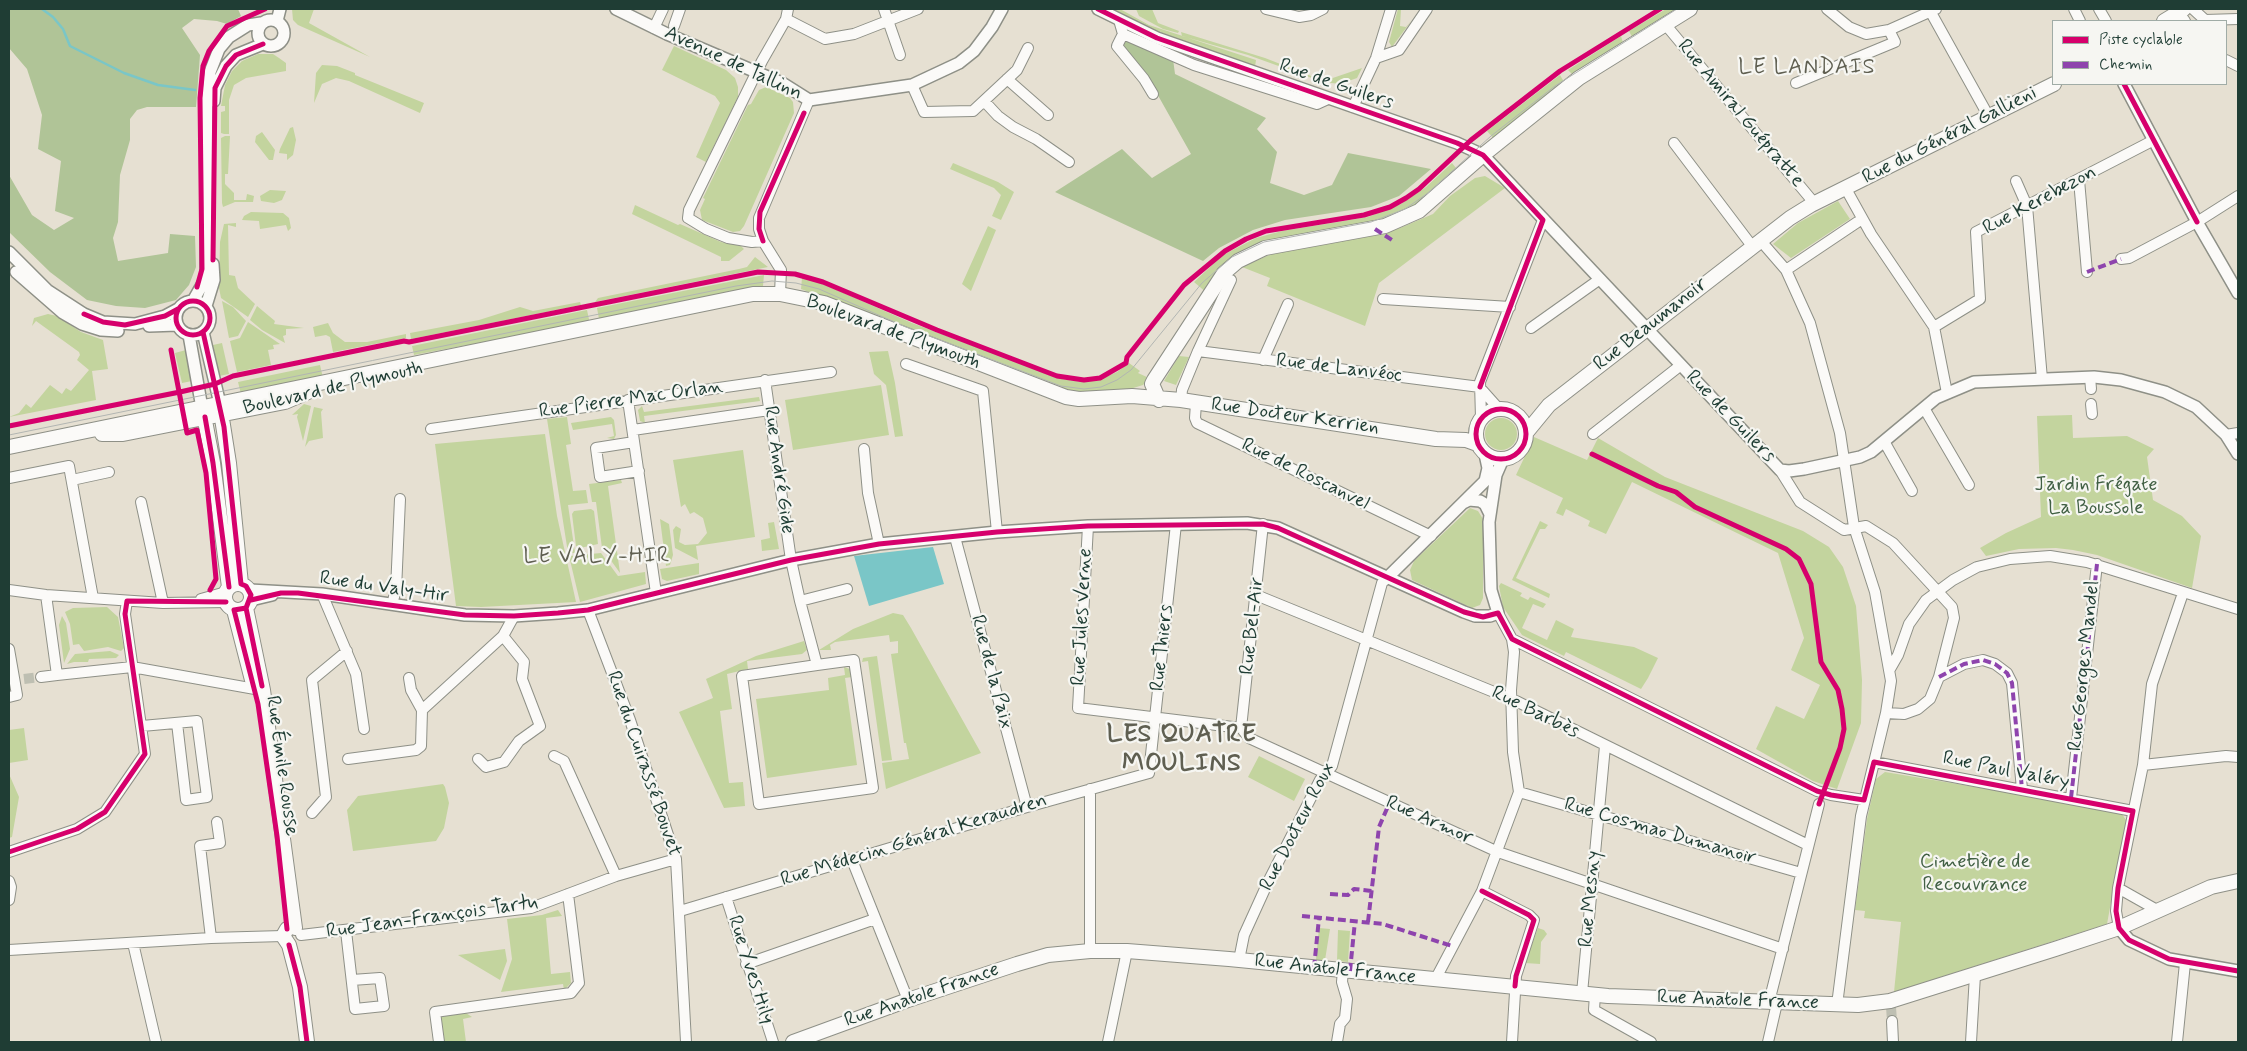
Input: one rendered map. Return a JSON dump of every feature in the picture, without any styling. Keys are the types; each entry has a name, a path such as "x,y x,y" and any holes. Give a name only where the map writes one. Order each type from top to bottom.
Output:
{"main road":[{"path":"1155,392 1224,273 1238,261 1265,248 1371,230 1400,221 1419,211 1437,198 1482,156 1579,78 1690,9"},
{"path":"2166,20 2181,13"},
{"name":"Rue du Général Gallieni","path":"1815,204 2052,85"},
{"name":"Rue Beaumanoir","path":"1526,434 1542,411 1756,243 1790,218 1815,204"},
{"name":"Boulevard de Plymouth","path":"9,447 66,435 221,409 508,345 753,294 780,294 824,304 1066,397 1098,399 1155,392"},
{"name":"Boulevard de Plymouth","path":"1098,399 1137,390 1155,392"},
{"name":"Rue Docteur Kerrien","path":"1155,392 1196,403 1408,433 1436,439 1466,440 1481,449"},
{"name":"Rue Émile Rousse","path":"221,409 230,463 238,597 262,690 292,936"},
{"path":"1499,409 1518,415 1526,434 1522,448 1517,453 1504,459 1481,449 1479,422 1499,409"},
{"name":"Rue Beaumanoir","path":"1518,415 1542,411"},
{"name":"Rue Émile Rousse","path":"204,412 255,689 307,1042"},
{"name":"Rue Docteur Kerrien","path":"1408,433 1457,434 1479,422"},
{"name":"Rue Anatole France","path":"793,1042 908,1000 1040,957 1090,950 1239,960 1589,994 1837,1005 1891,1004 2119,928 2211,887 2238,881"}],"street":[{"path":"277,21 280,9"},
{"name":"Avenue de Tallinn","path":"616,9 654,28 793,88 809,100 912,85 959,63 974,51 1002,9"},
{"path":"654,28 663,9"},
{"path":"674,26 680,9"},
{"path":"884,9 900,55"},
{"path":"763,241 752,242 728,238 706,229 688,218 689,210 787,14 826,39 854,34 918,9"},
{"name":"Rue de Guilers","path":"1098,9 1157,38 1246,76"},
{"path":"1266,9 1299,17 1311,15 1323,9"},
{"path":"1353,107 1376,58 1391,9"},
{"path":"1376,58 1399,49 1426,9"},
{"path":"1827,9 1849,27 1866,34 1890,30 1932,10 1989,118"},
{"path":"2098,9 2105,20"},
{"path":"2193,9 2205,20 2238,19"},
{"path":"9,252 47,290 83,319 125,324 159,318 178,309 182,304 193,300 206,278 207,114 210,72 219,49 229,37 248,25 269,20 277,21 283,28 282,40 271,46 263,44 236,55 226,66 215,88 213,112 214,280 206,306 210,323 203,332 189,335 172,325 112,332 83,319 63,313 9,264"},
{"path":"1119,20 1123,34 1117,46 1144,79 1153,94"},
{"path":"261,23 258,36 263,44"},
{"name":"Rue Amiral Guépratte","path":"1665,24 1815,204"},
{"path":"1796,84 1895,42 1890,30"},
{"name":"Rue de Guilers","path":"1123,34 1194,64 1246,76 1328,99 1457,143 1482,156 1648,328 1780,470 1789,472 1845,460 1871,452 1885,443 1924,408 1947,393 1974,382 2042,379 2090,383 2121,380 2165,392 2196,407 2226,435 2238,454"},
{"path":"912,85 924,112 973,111 1017,70 1028,48"},
{"path":"1007,79 1048,115"},
{"path":"2125,85 2197,222 2238,293"},
{"path":"780,294 781,270 763,241 759,228 760,212 809,100"},
{"path":"984,101 998,116 1013,127 1036,139 1068,162"},
{"name":"Rue Kerebezon","path":"1934,327 1980,299 1976,232 2154,140"},
{"path":"1674,142 1756,243 1786,270 1810,324 1840,433 1854,527 1875,592 1890,669 1891,681 1886,713 1864,800 1837,1005"},
{"path":"2079,180 2087,272"},
{"path":"2016,181 2027,206 2042,379"},
{"path":"1846,189 1862,219 1934,327 1947,393"},
{"path":"2121,259 2129,258 2197,222 2238,196"},
{"path":"1786,270 1862,219"},
{"path":"1479,422 1482,401 1480,387 1543,220"},
{"path":"1531,328 1600,279"},
{"path":"1181,400 1182,390 1198,351 1231,280"},
{"path":"1384,299 1510,307"},
{"path":"193,300 206,306"},
{"path":"1263,360 1288,304"},
{"path":"172,325 176,319 178,309"},
{"name":"Rue Émile Rousse","path":"203,332 221,409"},
{"name":"Rue Émile Rousse","path":"189,335 204,412"},
{"name":"Rue de Lanvéoc","path":"1198,351 1480,387"},
{"path":"906,364 983,391 997,532"},
{"path":"1592,434 1681,365"},
{"name":"Rue Pierre Mac Orlan","path":"431,428 831,372"},
{"name":"Rue André Gide","path":"765,380 791,560 817,665"},
{"path":"1480,387 1499,409"},
{"path":"628,400 656,593"},
{"name":"Rue de Roscanvel","path":"1196,403 1195,418 1197,424 1431,536"},
{"path":"1924,408 1969,485"},
{"name":"Rue Pierre Mac Orlan","path":"633,430 769,410"},
{"path":"2226,435 2238,433"},
{"path":"634,442 596,448 600,476 638,471"},
{"path":"1885,443 1912,491"},
{"path":"864,449 868,493 880,544"},
{"path":"1388,577 1485,481 1488,468 1481,449"},
{"path":"1435,980 1482,891 1519,792 1514,768 1512,699 1514,652 1512,638 1498,613 1491,590 1490,514 1498,468 1504,459"},
{"path":"9,478 69,466 94,598"},
{"path":"1780,470 1800,502 1844,530 1866,526 1893,543 1952,607 1954,618 1930,699 1918,709 1904,714 1886,713"},
{"path":"72,480 110,472"},
{"path":"392,604 396,590 400,500"},
{"path":"1460,506 1475,500 1485,504 1490,514"},
{"path":"141,502 163,603"},
{"name":"Rue Thiers","path":"1149,773 1176,524"},
{"name":"Rue du Valy-Hir","path":"9,590 46,595 163,603 281,593 322,594 465,614 514,616 588,610 791,560 880,544 997,532 1088,526 1263,524 1278,528 1475,616 1490,616 1498,613"},
{"name":"Rue Bel-Air","path":"1241,728 1263,524"},
{"name":"Rue Jules Verne","path":"1088,526 1078,708 1156,717"},
{"name":"Rue de la Paix","path":"954,537 1027,807"},
{"path":"1890,669 1898,655 1909,624 1926,600 1953,580 1977,567 2010,559 2050,556 2097,564 2238,609"},
{"name":"Rue Georges Mandel","path":"2071,798 2097,564"},
{"name":"Rue Docteur Roux","path":"1239,960 1244,935 1269,880 1316,788 1332,766 1382,583 1388,577"},
{"path":"800,602 847,589"},
{"path":"2183,593 2152,684 2143,765 2118,888 2116,911 2119,928 2129,940 2170,959 2238,971"},
{"path":"322,594 356,674 364,729"},
{"path":"46,595 57,675"},
{"name":"Rue Barbès","path":"1256,595 1512,699 1808,845"},
{"path":"9,852 77,829 105,812 145,754 125,614 127,601"},
{"name":"Rue du Cuirassé Bouvet","path":"588,610 630,720 676,859 686,1042"},
{"path":"422,710 502,636 514,616"},
{"path":"478,759 486,767 504,762 519,741 540,726 522,679 524,662 502,636"},
{"path":"1512,638 1817,791 1864,800"},
{"path":"9,650 19,680 16,696 9,697"},
{"path":"312,813 326,797 312,680 346,651"},
{"path":"854,660 873,788 759,804 742,676 817,665 854,660"},
{"path":"1938,677 1964,664 1983,660 1995,664 2007,673 2012,683 2022,789"},
{"path":"41,677 132,667 255,689"},
{"path":"348,759 416,750 421,746 422,710 417,703 409,678"},
{"path":"1156,717 1241,728"},
{"path":"142,726 197,721 207,797 186,800 177,723"},
{"name":"Rue Armor","path":"1241,728 1249,738 1498,852 1782,950"},
{"name":"Rue Mesny","path":"1589,994 1592,884 1605,746"},
{"path":"554,756 564,761 616,876"},
{"path":"2143,765 2226,756 2238,757"},
{"name":"Rue Paul Valéry","path":"1874,762 2133,811"},
{"name":"Rue Médecin Général Keraudren","path":"680,911 1027,807 1149,773"},
{"path":"1090,789 1090,950"},
{"name":"Rue Cosmao Dumanoir","path":"1519,792 1800,873"},
{"path":"1768,1042 1782,950 1819,804"},
{"path":"211,938 200,846 220,843 217,822"},
{"name":"Rue Jean-François Tartu","path":"9,950 211,938 292,936 531,908 616,876 676,859"},
{"path":"852,860 908,1000"},
{"path":"9,882 11,887 9,900"},
{"path":"2118,888 2156,910"},
{"path":"1482,891 1529,915 1534,920 1514,986 1512,1042"},
{"path":"439,1042 435,1012 571,993 579,983 568,894"},
{"name":"Rue Yves Hily","path":"726,897 746,964 774,1042"},
{"path":"746,964 875,919"},
{"path":"346,931 352,980"},
{"path":"133,943 156,1042"},
{"path":"1108,1042 1127,951"},
{"path":"2177,1042 2185,963"},
{"path":"1337,1042 1340,1024 1345,1018 1347,999 1342,982 1343,970"},
{"path":"1971,1042 1975,975"},
{"path":"1589,994 1594,1010 1651,1042"},
{"path":"1892,1021 1893,1042"}],"green space":[{"path":"9,9 238,9 241,16 227,24 194,19 182,28 200,55 196,107 147,107 137,110 130,119 130,140 120,175 118,222 113,238 118,261 168,253 170,234 195,236 196,267 189,285 176,300 145,308 116,306 87,300 50,272 9,232 9,175 32,215 54,230 74,218 55,211 61,161 38,149 42,115 27,69 9,48"},
{"path":"292,9 314,9 309,23 370,57 298,25 293,20"},
{"path":"1110,9 1120,9 1149,25 1256,60 1255,67 1151,30"},
{"path":"1136,9 1152,9 1158,23 1179,31 1178,33 1163,29 1139,16"},
{"path":"1398,9 1401,9 1400,26 1406,27 1412,20 1392,47 1389,42"},
{"path":"1666,9 1685,9 1632,37 1629,31"},
{"path":"1181,32 1265,58 1324,81 1362,68 1357,78 1340,84 1323,82 1248,55 1182,36"},
{"path":"1621,36 1623,43 1574,76 1568,70"},
{"path":"1127,38 1173,59 1175,74 1266,118 1257,129 1277,152 1270,183 1304,195 1332,185 1348,153 1431,169 1399,196 1371,207 1285,220 1253,230 1219,248 1203,261 1055,192 1122,149 1152,178 1191,154 1151,83 1120,47"},
{"path":"674,46 726,70 735,78 738,87 738,97 706,162 696,157 720,103 715,96 662,70"},
{"path":"258,54 273,54 286,63 286,71 246,78 234,85 229,100 229,134 221,133 221,112 225,111 225,106 221,106 225,85 232,71 242,61"},
{"path":"322,65 337,66 424,103 420,113 349,81 336,78 322,84 314,103 316,73"},
{"path":"1560,75 1564,82 1494,139 1487,131"},
{"path":"766,87 790,98 793,102 794,113 744,226 740,231 733,232 702,220 700,210 705,199 703,198 748,105 751,104 759,90"},
{"path":"293,127 296,140 293,155 287,160 287,154 279,153 290,128"},
{"path":"262,132 275,150 273,160 269,160 255,142 256,136"},
{"path":"230,136 228,174 225,174 225,184 234,193 234,200 246,200 247,194 254,196 253,202 235,202 223,207 221,138"},
{"path":"953,163 998,182 1014,192 1001,220 992,216 1001,195 994,188 950,169"},
{"path":"1452,163 1460,173 1397,219 1259,248 1207,293 1194,282 1223,255 1256,238 1282,231 1368,217 1401,204 1426,187"},
{"path":"1485,176 1505,188 1379,283 1365,326 1267,286 1270,278 1242,267 1276,252 1377,235 1400,228 1433,214 1450,196 1475,178"},
{"path":"270,190 286,191 282,200 274,203 261,201 260,196"},
{"path":"1838,201 1850,219 1791,258 1773,244 1798,223"},
{"path":"635,205 678,225 680,224 721,242 741,246 744,249 729,261 721,261 721,257 632,214"},
{"path":"251,212 283,213 289,218 291,228 288,231 286,225 260,229 259,221 242,220 244,216"},
{"path":"236,223 236,227 228,225 229,275 235,276 238,288 255,304 248,317 221,298 219,288 220,242 224,224"},
{"path":"988,226 996,230 971,291 962,284"},
{"path":"755,257 768,267 595,302 598,298 747,267"},
{"path":"764,275 763,286 599,319 597,308"},
{"path":"802,278 821,283 912,323 1062,379 1082,382 1099,380 1117,372 1129,363 1140,371 1138,373 1149,378 1143,385 1130,389 1075,394 801,289"},
{"path":"222,301 233,307 246,321 238,336 229,338"},
{"path":"580,302 581,305 411,339 410,333 479,320 520,307 533,311"},
{"path":"257,306 275,321 274,324 304,328 286,329 286,335 283,336 285,343 262,330 250,320"},
{"path":"587,310 590,324 468,349 467,345 414,355 412,346"},
{"path":"48,314 57,316 81,332 103,340 108,369 92,371 96,400 9,417 19,413 26,404 31,408 50,385 62,394 66,388 71,391 89,370 77,360 80,355 79,352 36,321 32,326 34,318"},
{"path":"248,322 280,344 273,345 274,349 268,350 271,365 237,372 230,341 240,338"},
{"path":"328,323 333,333 345,342 367,342 406,334 406,338 333,352 330,337 326,335 315,337 313,327"},
{"path":"222,343 229,374 219,376 213,345"},
{"path":"186,350 192,381 182,383 175,353"},
{"path":"888,351 903,436 895,437 886,385 874,374 869,352"},
{"path":"1179,356 1189,357 1176,385 1164,381"},
{"path":"320,365 323,378 241,394 238,382"},
{"path":"881,385 889,435 793,450 785,400"},
{"path":"759,397 760,401 644,416 645,423 640,421 638,410 642,406 644,412"},
{"path":"304,404 311,406 303,441 297,417 298,414 292,415"},
{"path":"314,407 323,409 321,412 323,438 309,441 305,447"},
{"name":"Jardin Frégate La Boussole","path":"2072,415 2073,438 2127,436 2154,449 2147,457 2153,500 2182,516 2201,536 2192,588 2097,555 2073,550 2056,548 2019,549 1986,556 1980,548 2006,533 2041,517 2037,416"},
{"path":"567,417 571,444 566,445 573,491 586,490 588,503 568,505 575,553 568,553 547,419"},
{"path":"611,417 614,420 616,435 614,439 607,438 614,436 612,424 573,430 571,423"},
{"path":"1501,418 1507,419 1512,423 1516,428 1516,440 1512,445 1507,449 1501,450 1495,449 1490,445 1486,440 1485,434 1486,428 1490,423 1495,419"},
{"path":"545,434 557,516 576,602 481,607 456,606 435,444"},
{"path":"1534,437 1587,460 1598,438 1665,477 1803,531 1829,547 1843,567 1856,606 1862,680 1861,723 1837,789 1813,781 1756,749 1776,706 1804,719 1820,685 1791,670 1804,638 1778,553 1632,482 1606,534 1588,526 1590,521 1566,509 1563,516 1556,513 1563,498 1516,475"},
{"path":"743,450 755,537 696,546 698,560 675,548 673,530 676,526 681,529 679,542 685,545 698,544 707,533 703,518 694,512 690,514 685,504 681,507 673,460"},
{"path":"621,480 622,483 608,486 620,573 602,548 596,502 592,502 589,484"},
{"path":"1470,508 1478,511 1483,519 1483,598 1480,605 1472,608 1412,580 1410,570 1414,561"},
{"path":"591,509 594,511 598,544 580,548 576,546 572,514 574,511"},
{"path":"660,519 669,524 673,555 670,565 666,566"},
{"path":"1540,521 1548,525 1545,529 1540,529 1516,578 1550,594 1549,598 1512,580"},
{"path":"774,522 779,549 762,551 761,540 770,538 768,523"},
{"path":"601,553 618,576 645,572 646,584 580,602 569,556"},
{"path":"699,563 699,574 667,581 662,579 660,569"},
{"path":"1501,583 1522,593 1520,596 1528,600 1530,597 1546,604 1543,608 1533,604 1522,628 1547,640 1556,620 1574,629 1571,637 1634,647 1658,658 1641,689 1566,652 1564,656 1522,635 1503,607 1499,586"},
{"path":"107,607 118,617 124,648 121,651 108,647 84,651 79,644 73,645 70,624 65,612 73,608"},
{"path":"893,613 903,615 981,753 886,789 882,763 909,759 906,743 904,743 891,654 898,653 898,641 890,642 889,635 835,642 830,645 831,650 819,650 853,629"},
{"path":"62,616 66,623 70,649 64,663 59,625"},
{"path":"804,641 807,650 802,654 747,661 748,669 727,674 732,709 720,711 729,783 743,782 745,806 724,808 679,712 713,698 706,679 756,656"},
{"path":"110,651 119,655 116,658 89,659 88,662 67,664 75,654"},
{"path":"877,656 892,760 882,761 868,661 862,662 863,658"},
{"path":"844,667 850,669 852,677 845,678 857,765 767,778 756,699 829,690 828,678 845,675"},
{"path":"24,728 28,760 9,763 9,730"},
{"path":"1259,756 1305,779 1294,801 1248,777"},
{"name":"Cimetière de Recouvrance","path":"1885,772 2120,811 2126,820 2107,924 1894,992 1901,922 1864,918 1865,911 1855,910 1867,819 1876,779"},
{"path":"9,774 19,797 12,837 9,838"},
{"path":"443,784 449,803 444,828 436,841 353,851 347,810 358,796"},
{"path":"558,910 562,916 546,918 551,974 570,972 571,983 564,990 563,984 501,992 512,959 507,919 542,915"},
{"path":"1319,928 1330,929 1325,960 1316,960"},
{"path":"1538,928 1544,930 1547,934 1541,942 1540,964 1525,963"},
{"path":"1338,930 1350,931 1348,962 1337,961"},
{"path":"505,949 507,961 500,980 458,955"},
{"path":"466,1013 472,1017 463,1019 466,1042 442,1042 438,1017"}],"water":[{"path":"933,547 944,584 869,606 854,556"}],"waterway":[{"path":"42,9 53,17 63,29 70,46 124,73 158,85 195,90"}],"tunnel":[{"path":"24,679 41,677"},
{"path":"1891,1007 1892,1021"}],"tram line":[{"path":"9,435 736,286 772,281 796,283 819,289 906,327 1061,386 1084,389 1101,387 1117,380 1131,370 1202,283 1232,257 1264,242 1371,222 1405,209 1428,193 1491,136 1555,86 1677,9"}],"marked path":[{"path":"1375,229 1392,240"},
{"path":"2087,272 2121,259"},
{"path":"2071,798 2097,564"},
{"path":"1939,677 1964,664 1983,660 1995,664 2007,673 2012,683 2022,789"},
{"path":"1368,922 1379,827 1389,804"},
{"path":"1330,894 1348,895 1354,889 1372,891"},
{"path":"1302,916 1383,924 1452,946"},
{"path":"1314,968 1319,918"},
{"path":"1350,971 1355,921"}],"cycle path":[{"path":"197,287 202,269 200,98 203,66 209,51 227,26 265,9"},
{"path":"1098,9 1157,38 1457,143 1483,155 1543,220 1480,387"},
{"path":"9,426 180,392 215,384 233,376 758,272 795,274 823,282 937,330 1057,376 1084,380 1100,378 1126,363 1127,357 1184,285 1225,251 1246,239 1266,231 1364,215 1390,207 1419,189 1471,140 1560,71 1660,9"},
{"path":"213,260 215,88 226,66 236,55 263,44"},
{"path":"2125,85 2197,222"},
{"path":"763,241 759,229 760,212 804,113"},
{"path":"193,301 200,302 205,306 209,311 210,318 209,325 205,330 200,334 193,335 186,334 181,330 177,325 176,318 177,311 181,306 186,302 193,301"},
{"path":"84,314 103,322 125,325 165,316 178,309"},
{"path":"203,332 224,427 241,584 246,586 251,595 246,608 234,610 258,704 277,836 287,929"},
{"path":"171,350 187,433 197,430 206,473 216,579 210,590"},
{"path":"1496,409 1506,409 1519,416 1526,429 1526,434 1526,439 1519,452 1506,459 1496,459 1487,455 1480,448 1476,439 1476,429 1480,420 1487,413 1496,409"},
{"path":"205,417 229,587"},
{"path":"1592,454 1658,486 1676,492 1695,507 1786,549 1799,559 1811,584 1821,662 1838,690 1844,729 1840,748 1819,804"},
{"path":"251,600 281,593 298,593 465,615 514,616 558,613 588,610 791,560 879,544 997,532 1088,526 1263,524 1278,528 1464,612 1483,617 1498,613 1512,639 1817,791 1864,800 1874,762 2133,811 2118,888 2116,911 2119,928 2129,940 2169,959 2238,971"},
{"path":"9,852 77,829 105,812 145,754 125,614 127,601 226,602"},
{"path":"246,608 262,686"},
{"path":"1482,891 1529,915 1534,920 1516,976 1515,986"},
{"path":"289,945 300,987 307,1042"}],"district":[{"name":"LE LANDAIS","path":"1807,68"},
{"name":"LE VALY-HIR","path":"597,557"},
{"name":"LES QUATRE MOULINS","path":"1182,750"}]}
